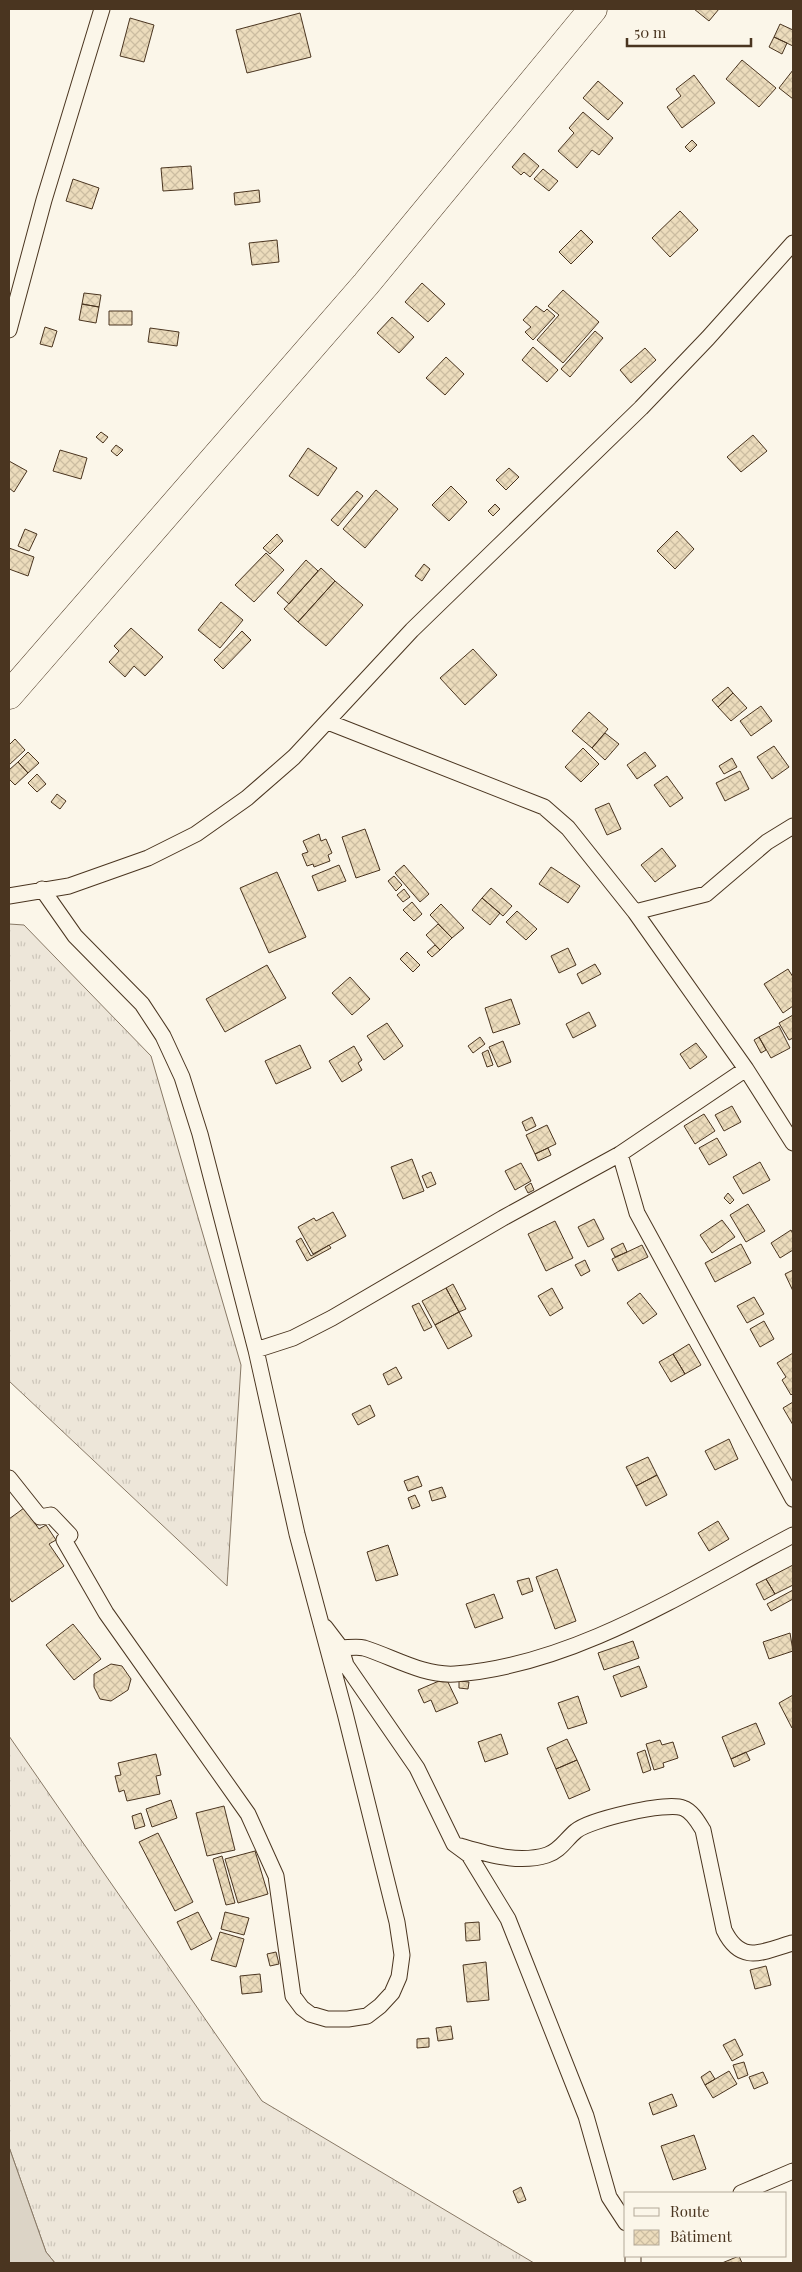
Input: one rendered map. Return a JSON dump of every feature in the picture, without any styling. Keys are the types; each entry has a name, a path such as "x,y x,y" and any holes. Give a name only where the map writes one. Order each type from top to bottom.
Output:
{"highway":[{"path":"11,689 156,529 366,284 593,9"}],"street":[{"path":"9,330 44,200 102,9"},
{"path":"9,896 69,886 148,858 196,834 246,798 294,757 412,630 641,408 708,338 793,242"},
{"path":"328,722 544,807 568,828 635,912 746,1068 793,1143"},
{"path":"635,912 706,894 767,842 793,826"},
{"path":"9,1478 40,1516 51,1516 70,1535 64,1540 106,1613 248,1814 276,1876 293,1996 310,2014 327,2019 348,2019 367,2016 392,1993 399,1977 402,1955 389,1883 297,1534 256,1350 200,1134 182,1077 163,1036 142,1004 75,936 42,889"},
{"path":"256,1350 293,1338 332,1318 503,1218 620,1154 746,1068"},
{"path":"620,1154 637,1213 793,1499"},
{"path":"341,1648 362,1647 409,1666 452,1674 497,1669 542,1656 626,1625 793,1535"},
{"path":"319,1620 341,1648 346,1664 417,1768 454,1844 469,1855 508,1919 586,2116 609,2197 624,2220"},
{"path":"454,1844 499,1857 530,1858 547,1855 559,1848 575,1831 586,1825 657,1806 673,1805 684,1808 694,1816 703,1830 724,1930 731,1943 742,1951 754,1955 792,1943"},
{"path":"743,2192 793,2171"}],"green space":[{"path":"9,924 24,925 151,1056 241,1365 227,1586 9,1381"},
{"path":"9,1736 262,2101 534,2263 55,2263 46,2252 9,2147"}],"shaded area":[{"path":"9,2147 46,2252 55,2263 9,2263"}],"building":[{"path":"694,9 719,9 709,21"},
{"path":"300,13 311,57 247,73 236,30"},
{"path":"130,18 154,25 144,62 120,56"},
{"path":"780,24 793,30 793,46 774,37"},
{"path":"774,37 787,43 782,54 769,47"},
{"path":"742,60 776,88 759,107 726,79"},
{"path":"793,70 793,99 779,88"},
{"path":"694,75 715,103 682,128 667,107 681,96 676,89"},
{"path":"598,81 623,103 608,120 583,98"},
{"path":"583,112 613,138 599,155 592,150 577,168 558,151 574,133 569,128"},
{"path":"692,140 697,145 690,152 685,147"},
{"path":"524,153 539,166 530,177 524,172 521,175 512,167"},
{"path":"191,166 193,189 163,191 161,168"},
{"path":"543,169 558,181 549,191 534,179"},
{"path":"73,179 99,188 92,209 66,201"},
{"path":"259,190 260,202 235,205 234,193"},
{"path":"680,211 698,230 670,257 652,238"},
{"path":"581,230 593,242 571,264 559,252"},
{"path":"277,240 279,262 252,265 249,243"},
{"path":"422,283 445,304 428,322 405,302"},
{"path":"563,290 599,322 563,363 537,340 559,315 548,306"},
{"path":"84,293 101,295 99,307 82,304"},
{"path":"82,304 99,307 96,323 79,320"},
{"path":"536,306 544,312 547,309 555,316 533,340 525,332 531,327 523,320"},
{"path":"109,311 132,311 132,325 109,325"},
{"path":"392,317 414,337 399,353 377,333"},
{"path":"45,327 57,331 52,347 40,344"},
{"path":"150,328 179,332 177,346 148,342"},
{"path":"595,331 603,338 570,377 561,369"},
{"path":"533,347 558,370 547,382 522,360"},
{"path":"645,348 656,360 631,383 620,370"},
{"path":"446,357 464,374 445,395 426,378"},
{"path":"101,432 108,437 103,443 96,437"},
{"path":"753,435 767,451 741,472 727,457"},
{"path":"116,445 123,450 117,456 111,451"},
{"path":"308,448 337,468 318,496 289,476"},
{"path":"60,450 87,458 81,479 53,471"},
{"path":"9,461 27,471 14,492 9,488"},
{"path":"509,468 519,477 506,490 496,480"},
{"path":"451,486 467,502 449,521 432,505"},
{"path":"376,490 398,509 365,548 343,529"},
{"path":"357,491 363,496 338,526 331,520"},
{"path":"495,504 500,509 493,516 488,511"},
{"path":"25,529 37,534 29,551 18,546"},
{"path":"677,531 694,549 675,569 657,551"},
{"path":"277,534 283,541 270,554 263,548"},
{"path":"9,548 34,557 28,576 9,569"},
{"path":"266,553 284,570 254,602 235,585"},
{"path":"306,560 318,571 289,604 277,593"},
{"path":"424,564 430,569 422,581 415,576"},
{"path":"321,568 335,581 298,622 284,609"},
{"path":"335,581 363,605 326,646 298,622"},
{"path":"221,602 243,620 220,648 198,630"},
{"path":"131,628 163,657 145,676 134,666 125,677 109,662 119,651 114,646"},
{"path":"242,631 251,640 223,669 214,660"},
{"path":"473,649 497,675 465,705 440,678"},
{"path":"728,687 733,693 718,707 712,700"},
{"path":"733,693 747,708 731,721 718,707"},
{"path":"761,706 772,721 751,736 740,721"},
{"path":"589,712 608,729 592,748 572,731"},
{"path":"605,733 619,744 605,760 592,748"},
{"path":"15,739 25,750 9,765 9,745"},
{"path":"774,746 789,767 772,779 757,757"},
{"path":"583,748 599,764 581,782 565,767"},
{"path":"28,752 39,763 28,773 18,762"},
{"path":"645,752 656,766 637,779 627,765"},
{"path":"732,758 737,767 724,774 719,766"},
{"path":"18,762 28,773 15,785 9,779 9,770"},
{"path":"740,771 749,789 725,801 716,783"},
{"path":"37,774 46,784 37,792 28,783"},
{"path":"667,776 683,798 670,807 654,785"},
{"path":"57,794 66,801 60,809 51,802"},
{"path":"609,803 621,829 607,835 595,809"},
{"path":"365,829 380,870 356,878 342,837"},
{"path":"319,834 321,841 326,839 332,853 328,855 330,861 314,867 313,864 307,866 302,854 308,852 303,841"},
{"path":"662,848 676,866 655,882 641,865"},
{"path":"339,865 346,881 318,891 312,876"},
{"path":"404,865 429,894 420,902 395,873"},
{"path":"551,867 580,886 568,903 539,884"},
{"path":"277,872 306,937 269,953 240,888"},
{"path":"394,876 402,885 396,891 388,881"},
{"path":"491,888 512,906 503,916 482,898"},
{"path":"404,889 410,897 403,902 397,895"},
{"path":"482,898 500,913 490,925 472,910"},
{"path":"412,902 422,914 414,921 403,910"},
{"path":"441,904 464,928 452,938 430,915"},
{"path":"517,911 537,929 526,940 506,922"},
{"path":"438,924 452,938 440,950 426,935"},
{"path":"435,945 440,950 432,957 427,952"},
{"path":"568,948 576,965 559,973 551,956"},
{"path":"407,952 420,965 413,972 400,959"},
{"path":"595,964 601,974 582,984 577,974"},
{"path":"267,965 286,998 225,1032 206,999"},
{"path":"788,969 793,977 793,1006 783,1013 764,984"},
{"path":"350,977 370,999 352,1015 332,993"},
{"path":"511,999 520,1024 493,1033 485,1008"},
{"path":"589,1012 596,1026 573,1038 566,1024"},
{"path":"793,1015 793,1038 789,1040 779,1023"},
{"path":"387,1023 403,1046 384,1060 367,1036"},
{"path":"779,1026 790,1048 771,1058 759,1037"},
{"path":"480,1037 485,1044 473,1053 468,1046"},
{"path":"759,1037 766,1050 761,1053 754,1040"},
{"path":"503,1041 511,1062 498,1067 489,1047"},
{"path":"696,1043 707,1057 690,1069 680,1054"},
{"path":"300,1045 311,1068 276,1084 265,1061"},
{"path":"354,1046 362,1060 358,1063 362,1070 342,1082 329,1061"},
{"path":"488,1050 493,1065 487,1067 482,1053"},
{"path":"732,1106 741,1122 724,1131 715,1115"},
{"path":"704,1114 715,1131 695,1144 684,1126"},
{"path":"532,1117 536,1126 526,1131 522,1122"},
{"path":"547,1125 556,1144 535,1154 526,1135"},
{"path":"717,1138 727,1155 709,1165 699,1148"},
{"path":"548,1148 551,1155 538,1161 535,1154"},
{"path":"412,1159 424,1191 403,1199 391,1167"},
{"path":"760,1162 770,1180 743,1194 733,1177"},
{"path":"521,1163 531,1181 515,1190 505,1171"},
{"path":"431,1172 436,1184 427,1188 422,1176"},
{"path":"531,1183 534,1190 528,1193 525,1187"},
{"path":"728,1193 734,1200 730,1204 724,1198"},
{"path":"748,1204 765,1231 746,1242 730,1215"},
{"path":"333,1212 346,1236 313,1254 298,1227 314,1218 316,1221"},
{"path":"594,1219 604,1239 588,1247 578,1227"},
{"path":"722,1220 735,1237 712,1253 700,1235"},
{"path":"555,1221 573,1258 546,1271 528,1234"},
{"path":"791,1230 793,1234 793,1250 780,1258 771,1243"},
{"path":"301,1238 311,1256 329,1245 331,1248 307,1261 296,1241"},
{"path":"623,1243 627,1252 615,1257 611,1249"},
{"path":"741,1244 751,1263 715,1282 705,1263"},
{"path":"642,1245 648,1257 618,1271 612,1259"},
{"path":"585,1260 590,1271 581,1276 575,1265"},
{"path":"793,1270 793,1291 785,1274"},
{"path":"453,1284 466,1309 459,1312 446,1288"},
{"path":"446,1288 459,1312 435,1325 422,1301"},
{"path":"552,1288 563,1308 550,1316 538,1296"},
{"path":"640,1293 657,1314 643,1324 627,1303"},
{"path":"754,1297 764,1314 747,1323 737,1306"},
{"path":"419,1303 432,1327 424,1331 412,1306"},
{"path":"459,1312 472,1336 448,1349 435,1325"},
{"path":"764,1321 774,1339 760,1347 750,1329"},
{"path":"689,1344 701,1365 685,1374 673,1354"},
{"path":"793,1353 793,1393 791,1395 782,1380 786,1377 777,1363"},
{"path":"673,1354 685,1374 671,1382 659,1362"},
{"path":"396,1367 402,1378 388,1385 383,1374"},
{"path":"793,1402 793,1425 783,1408"},
{"path":"370,1405 375,1416 358,1425 352,1414"},
{"path":"729,1439 738,1459 715,1470 705,1451"},
{"path":"648,1457 657,1475 636,1486 626,1467"},
{"path":"657,1475 667,1495 646,1506 636,1486"},
{"path":"418,1476 422,1486 408,1491 404,1481"},
{"path":"442,1487 446,1497 432,1501 429,1491"},
{"path":"415,1495 420,1506 412,1509 408,1498"},
{"path":"24,1508 39,1529 46,1525 56,1540 49,1544 64,1566 12,1602 9,1597 9,1519"},
{"path":"718,1521 729,1539 709,1551 698,1533"},
{"path":"388,1545 398,1575 376,1581 367,1552"},
{"path":"793,1565 793,1585 775,1594 766,1579"},
{"path":"557,1569 576,1621 555,1629 536,1577"},
{"path":"529,1578 533,1591 522,1595 517,1581"},
{"path":"766,1579 775,1594 764,1600 756,1584"},
{"path":"793,1590 793,1599 771,1611 767,1604"},
{"path":"494,1594 503,1618 475,1628 466,1604"},
{"path":"73,1624 101,1659 74,1680 46,1645"},
{"path":"790,1633 793,1651 769,1659 763,1642"},
{"path":"633,1641 639,1658 604,1670 598,1653"},
{"path":"111,1664 122,1666 131,1679 128,1690 111,1701 100,1699 94,1687 94,1674"},
{"path":"639,1666 647,1687 621,1697 613,1676"},
{"path":"446,1678 458,1703 436,1712 431,1700 424,1703 418,1690"},
{"path":"459,1681 469,1682 468,1689 459,1688"},
{"path":"793,1695 793,1727 792,1728 779,1703"},
{"path":"578,1696 587,1723 568,1729 558,1703"},
{"path":"756,1723 765,1744 731,1759 722,1737"},
{"path":"501,1734 508,1754 485,1762 478,1742"},
{"path":"567,1739 577,1760 556,1769 547,1748"},
{"path":"660,1740 662,1745 673,1742 678,1758 663,1763 664,1767 654,1770 646,1744"},
{"path":"645,1750 651,1770 643,1773 637,1753"},
{"path":"746,1752 750,1760 734,1767 731,1759"},
{"path":"156,1754 161,1775 156,1776 160,1794 127,1801 124,1790 119,1792 115,1776 121,1775 118,1763"},
{"path":"577,1760 590,1790 569,1799 556,1769"},
{"path":"171,1800 177,1818 152,1827 146,1809"},
{"path":"224,1806 235,1850 207,1856 196,1813"},
{"path":"141,1813 145,1826 135,1829 132,1816"},
{"path":"158,1833 193,1902 175,1911 139,1842"},
{"path":"255,1851 268,1894 238,1903 225,1859"},
{"path":"222,1856 235,1903 226,1905 213,1859"},
{"path":"198,1912 212,1939 191,1950 177,1922"},
{"path":"225,1912 249,1918 244,1935 221,1929"},
{"path":"479,1922 480,1940 466,1941 465,1923"},
{"path":"220,1932 244,1939 236,1967 211,1960"},
{"path":"276,1952 279,1964 270,1966 267,1954"},
{"path":"486,1962 489,2000 467,2002 463,1965"},
{"path":"766,1966 771,1985 755,1989 750,1970"},
{"path":"260,1974 262,1992 242,1994 240,1976"},
{"path":"451,2026 453,2039 438,2041 436,2028"},
{"path":"429,2038 429,2047 417,2048 417,2039"},
{"path":"735,2039 743,2055 732,2061 723,2045"},
{"path":"744,2062 748,2075 738,2079 733,2065"},
{"path":"710,2071 715,2079 705,2085 701,2077"},
{"path":"729,2071 737,2084 713,2098 705,2085"},
{"path":"763,2072 768,2083 754,2089 749,2077"},
{"path":"672,2094 677,2106 653,2115 649,2103"},
{"path":"694,2135 706,2169 673,2180 661,2146"},
{"path":"521,2187 526,2200 518,2203 513,2191"},
{"path":"739,2257 742,2263 722,2263"}]}
